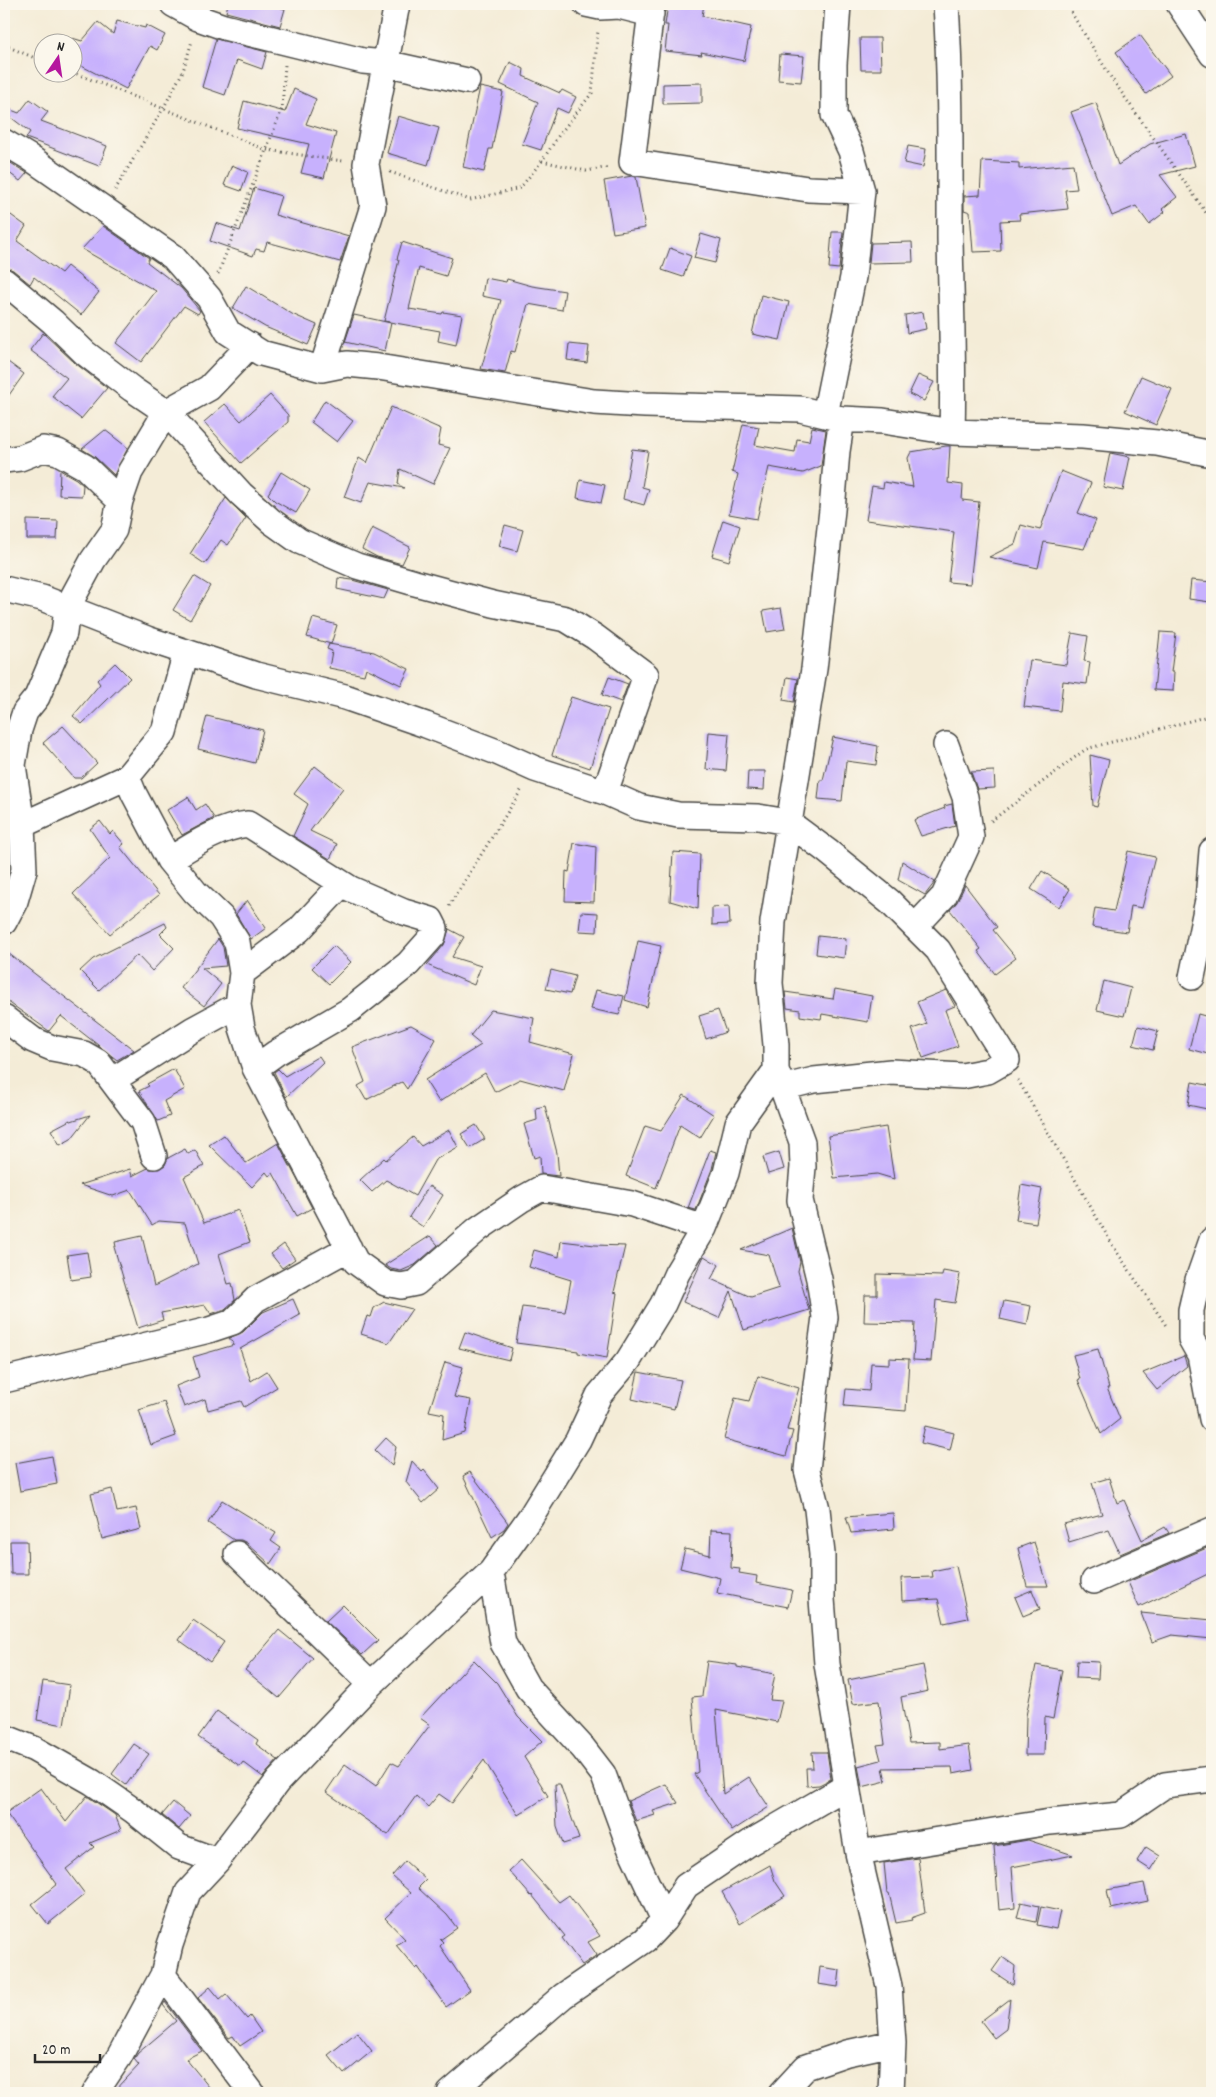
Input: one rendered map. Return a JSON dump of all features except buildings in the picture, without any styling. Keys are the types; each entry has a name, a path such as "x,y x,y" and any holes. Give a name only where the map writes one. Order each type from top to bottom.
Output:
{"street":[{"path":"173,4 198,18 224,27 363,61 385,63 467,81"},
{"path":"322,369 373,206 366,164 397,4"},
{"path":"586,4 600,7 619,6 651,9 632,162 808,189 862,191"},
{"path":"838,4 834,64 834,115 851,151 862,191 853,277 833,417 836,451 820,626 788,822 773,922 770,958 779,1079 802,1142 803,1167 800,1200 820,1279 825,1316 807,1470 817,1509 820,1536 827,1664 858,1853 889,1986 893,2043 891,2093"},
{"path":"946,4 949,57 954,378 952,432"},
{"path":"1179,4 1212,54"},
{"path":"4,142 173,257 209,298 228,332 261,353 322,369 347,364 378,367 594,402 645,406 800,409 833,417 952,432 1084,436 1157,442 1212,454"},
{"path":"4,281 53,322 85,353 166,412 241,494 271,521 299,541 357,566 414,583 493,604 566,619 646,675 605,792"},
{"path":"4,922 15,902 24,870 22,826 13,765 19,730 25,712 37,697 64,633 67,608 93,560 114,530 120,501 130,472 166,412 209,388 250,345"},
{"path":"4,460 20,458 43,450 58,452 85,467 120,501"},
{"path":"4,589 42,598 147,639 186,652 256,674 345,697 497,752 535,769 605,792 639,807 678,815 758,817 788,822 890,902 938,950 1007,1060 988,1071 962,1076 891,1072 814,1080 779,1079 738,1124 726,1173 704,1228 677,1273 663,1304 628,1361 599,1395 578,1440 532,1516 491,1572 371,1684 278,1782 217,1861 188,1892 170,1945 163,1975 119,2058 95,2093"},
{"path":"22,826 127,778 164,732 186,652"},
{"path":"915,927 944,896 971,837 964,797 946,745"},
{"path":"127,778 169,860 195,892 221,917 237,942 242,973 238,1005 242,1028 255,1068 356,1262 385,1283 401,1286 416,1283 478,1229 522,1199 542,1188 632,1204 704,1228"},
{"path":"169,860 223,830 248,824 342,884 385,904 430,920 435,928 433,936 408,964 376,988 358,1005 276,1053 255,1068"},
{"path":"1192,977 1208,900 1212,850"},
{"path":"242,973 299,930 342,884"},
{"path":"113,1080 192,1030 238,1005"},
{"path":"4,1018 33,1040 52,1048 84,1054 98,1062 142,1122 154,1156"},
{"path":"1212,1240 1198,1280 1191,1310 1191,1339 1200,1355 1212,1419"},
{"path":"4,1380 209,1330 233,1322 256,1299 349,1248"},
{"path":"1094,1581 1212,1530"},
{"path":"237,1554 371,1684"},
{"path":"491,1572 504,1643 528,1688 603,1774 629,1845 664,1920"},
{"path":"4,1737 34,1750 92,1782 134,1811 179,1847 217,1861"},
{"path":"858,1853 1050,1822 1122,1815 1165,1786 1212,1779"},
{"path":"450,2093 563,1996 646,1940 664,1920 686,1886 751,1842 847,1786"},
{"path":"163,1975 252,2093"},
{"path":"782,2093 806,2066 847,2053 893,2043"}],"path":[{"path":"1066,4 1112,78 1212,221"},
{"path":"104,209 163,109 183,71 198,18"},
{"path":"209,298 282,110 286,42"},
{"path":"4,45 32,57"},
{"path":"542,161 586,171 632,162"},
{"path":"971,837 1086,749 1212,715"},
{"path":"435,928 535,769"},
{"path":"1007,1060 1113,1246 1168,1328"}]}
